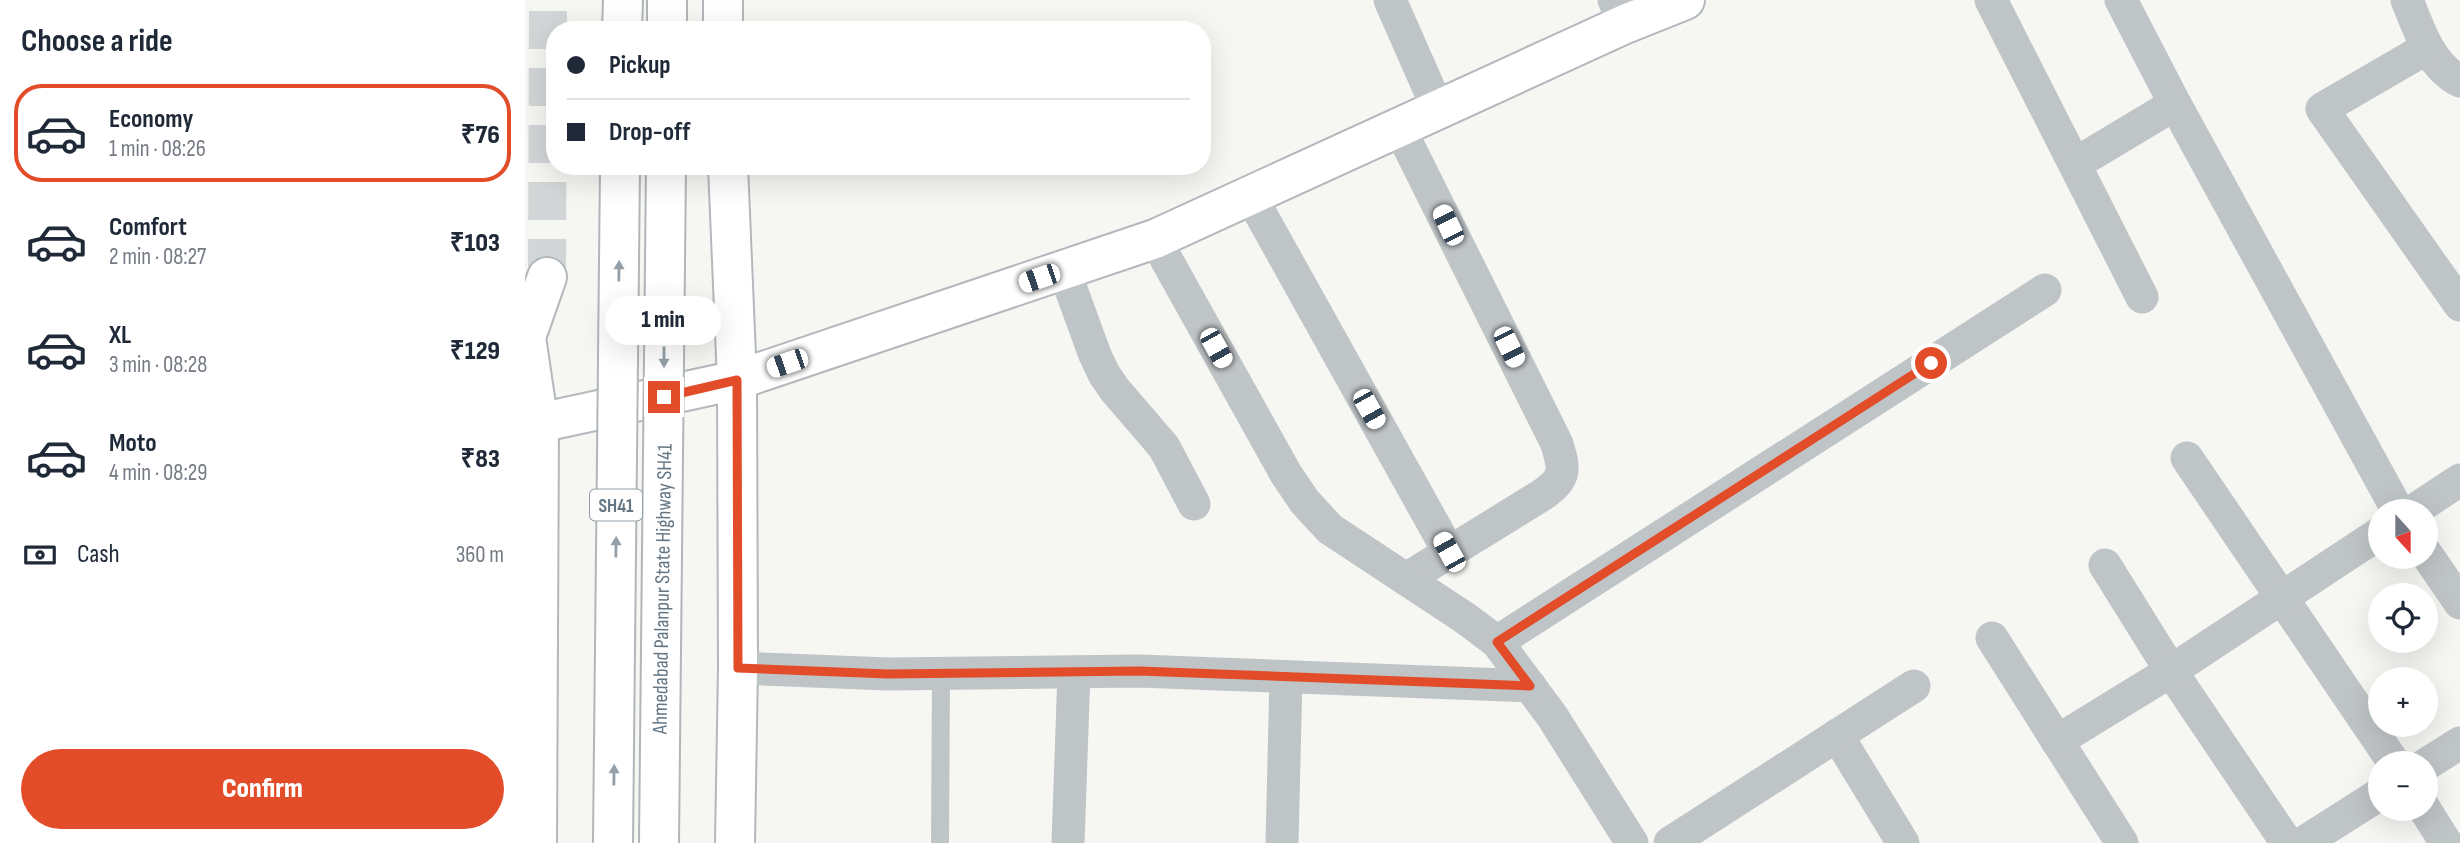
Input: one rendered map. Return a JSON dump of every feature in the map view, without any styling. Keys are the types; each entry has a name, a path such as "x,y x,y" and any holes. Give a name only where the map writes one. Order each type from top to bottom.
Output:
{"street":[{"path":"622,21 623,0"},
{"path":"667,0 667,21"},
{"path":"723,0 723,21"},
{"path":"1390,0 1438,109"},
{"path":"532,426 737,380 1155,239 1438,109 1619,12 1685,0"},
{"path":"1991,0 2143,297"},
{"path":"2121,0 2175,104 2392,499"},
{"path":"2407,0 2427,48 2450,76 2460,81"},
{"path":"2427,48 2322,109 2460,305"},
{"path":"2075,164 2175,104"},
{"path":"1399,127 1557,444 1563,474 1557,484 1406,579"},
{"name":"SH41","path":"613,843 621,175"},
{"name":"Ahmedabad Palanpur State Highway SH41","path":"659,843 666,175"},
{"path":"728,175 737,380 738,668 735,843"},
{"path":"1250,195 1449,552"},
{"path":"1155,239 1286,474 1305,502 1330,529 1497,642 1552,716 1632,843"},
{"path":"1064,270 1104,374 1164,447 1194,504"},
{"path":"526,337 547,277"},
{"path":"1497,642 2045,290"},
{"path":"525,331 532,426 537,843"},
{"path":"2187,458 2386,751"},
{"path":"2431,499 2460,480"},
{"path":"2057,741 2171,671 2368,541"},
{"path":"2105,565 2171,671 2287,843"},
{"path":"2437,569 2460,603"},
{"path":"1992,638 2123,843"},
{"path":"738,668 941,674 1139,671 1530,686"},
{"path":"1068,843 1074,672"},
{"path":"1282,843 1286,677"},
{"path":"1670,843 1914,686"},
{"path":"1837,735 1903,843"},
{"path":"2438,757 2460,743"},
{"path":"2303,843 2368,802"},
{"path":"2432,821 2446,843"}],"lane":[{"path":"940,843 941,674"}],"tunnel":[{"path":"548,0 548,21"},
{"path":"547,175 547,277"}],"route":[{"path":"664,397 737,380 738,668 888,674 1139,671 1530,686 1497,642 1931,363"}]}
